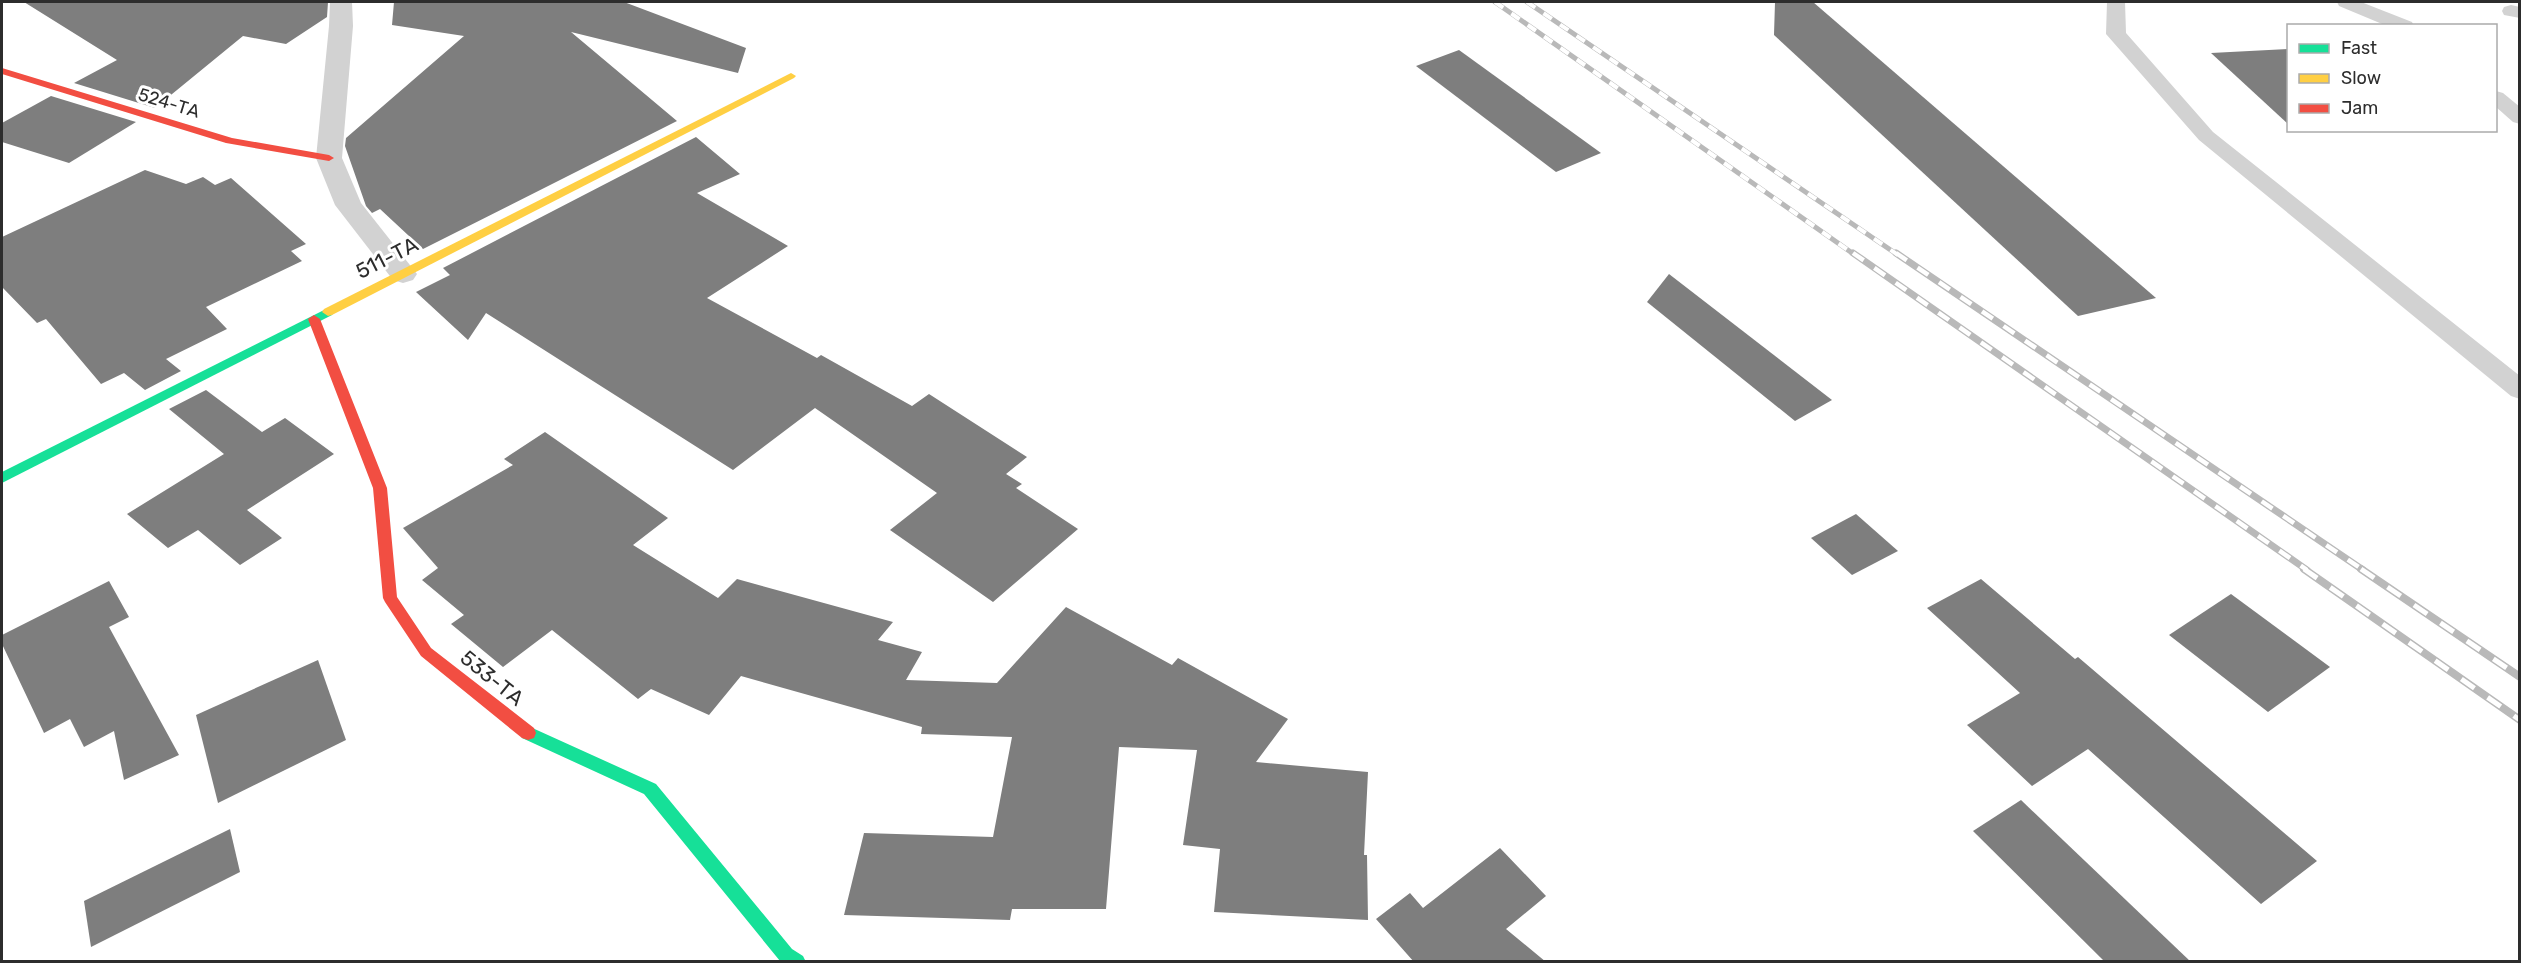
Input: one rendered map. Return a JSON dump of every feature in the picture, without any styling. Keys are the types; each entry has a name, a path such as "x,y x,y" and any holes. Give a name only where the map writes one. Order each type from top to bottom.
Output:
{"street":[{"path":"341,2 341,26 329,158 348,206 403,274"},
{"name":"524-ТА","path":"2,71 230,141 329,158"},
{"name":"511-ТА","path":"2,478 791,76"},
{"name":"533-ТА","path":"314,319 380,488 390,598 426,652 524,731 650,789 784,959"}],"lane":[{"path":"2116,2 2116,34 2206,136 2520,390"},
{"path":"2346,2 2400,24"},
{"path":"2497,98 2520,118"}],"building":[{"path":"24,2 328,2 327,17 286,44 243,36 155,108 74,83 117,60"},
{"path":"394,2 624,2 746,48 738,73 571,32 677,121 423,249 380,209 372,213 366,206 345,146 346,138 464,36 392,25"},
{"path":"1775,2 1813,2 2156,298 2078,316 1774,35"},
{"path":"2287,49 2287,123 2211,53"},
{"path":"1459,50 1601,153 1556,172 1416,66"},
{"path":"51,96 136,122 69,163 2,142 2,123"},
{"path":"696,137 740,174 697,193 788,246 707,298 817,358 821,355 912,406 929,394 1027,457 1006,474 1022,484 1016,488 1078,529 993,602 890,530 937,493 815,408 733,470 486,313 468,340 416,292 450,275 443,268"},
{"path":"145,170 186,184 203,177 215,185 231,178 306,244 291,251 302,261 206,307 227,329 166,359 181,371 145,390 124,373 101,384 46,319 37,323 2,287 2,237"},
{"path":"1669,274 1832,400 1795,421 1647,302"},
{"path":"206,390 262,432 285,418 334,454 247,510 282,538 240,565 198,530 168,548 127,514 224,454 169,409"},
{"path":"545,432 668,518 633,545 718,598 737,579 893,622 878,640 922,652 906,680 997,683 1066,607 1172,665 1178,658 1288,719 1256,762 1368,772 1364,855 1367,855 1368,920 1214,912 1220,849 1183,845 1197,750 1119,747 1106,909 1012,909 1010,920 844,915 864,833 993,837 1012,737 921,734 922,727 741,676 709,715 651,689 638,699 552,630 503,667 451,624 464,615 422,580 438,568 403,528 513,465 504,459"},
{"path":"1856,514 1898,551 1852,575 1811,538"},
{"path":"1981,579 2075,659 2078,657 2317,861 2261,904 2088,749 2032,786 1967,725 2020,693 1927,608"},
{"path":"109,581 129,617 109,627 179,755 124,780 114,731 84,747 70,719 44,733 2,644 2,635"},
{"path":"2231,594 2330,667 2268,712 2169,635"},
{"path":"318,660 346,740 218,803 196,715"},
{"path":"2021,800 2191,962 2105,962 1973,831"},
{"path":"230,829 240,872 91,947 84,901"},
{"path":"1500,848 1546,896 1506,929 1546,962 1414,962 1376,919 1410,893 1423,908"}],"railway":[{"path":"1495,2 1855,255"},
{"path":"1527,2 1898,255"},
{"path":"1853,253 2307,570"},
{"path":"1896,253 2363,570"},
{"path":"2304,569 2520,720"},
{"path":"2361,569 2520,677"}],"traffic: fast":[{"path":"2,478 328,312"},
{"path":"528,733 650,789 786,955 797,962"}],"traffic: slow":[{"path":"328,312 791,76"}],"traffic: jam":[{"path":"2,71 230,141 329,158"},
{"path":"314,319 380,488 390,598 426,652 528,733"}]}
